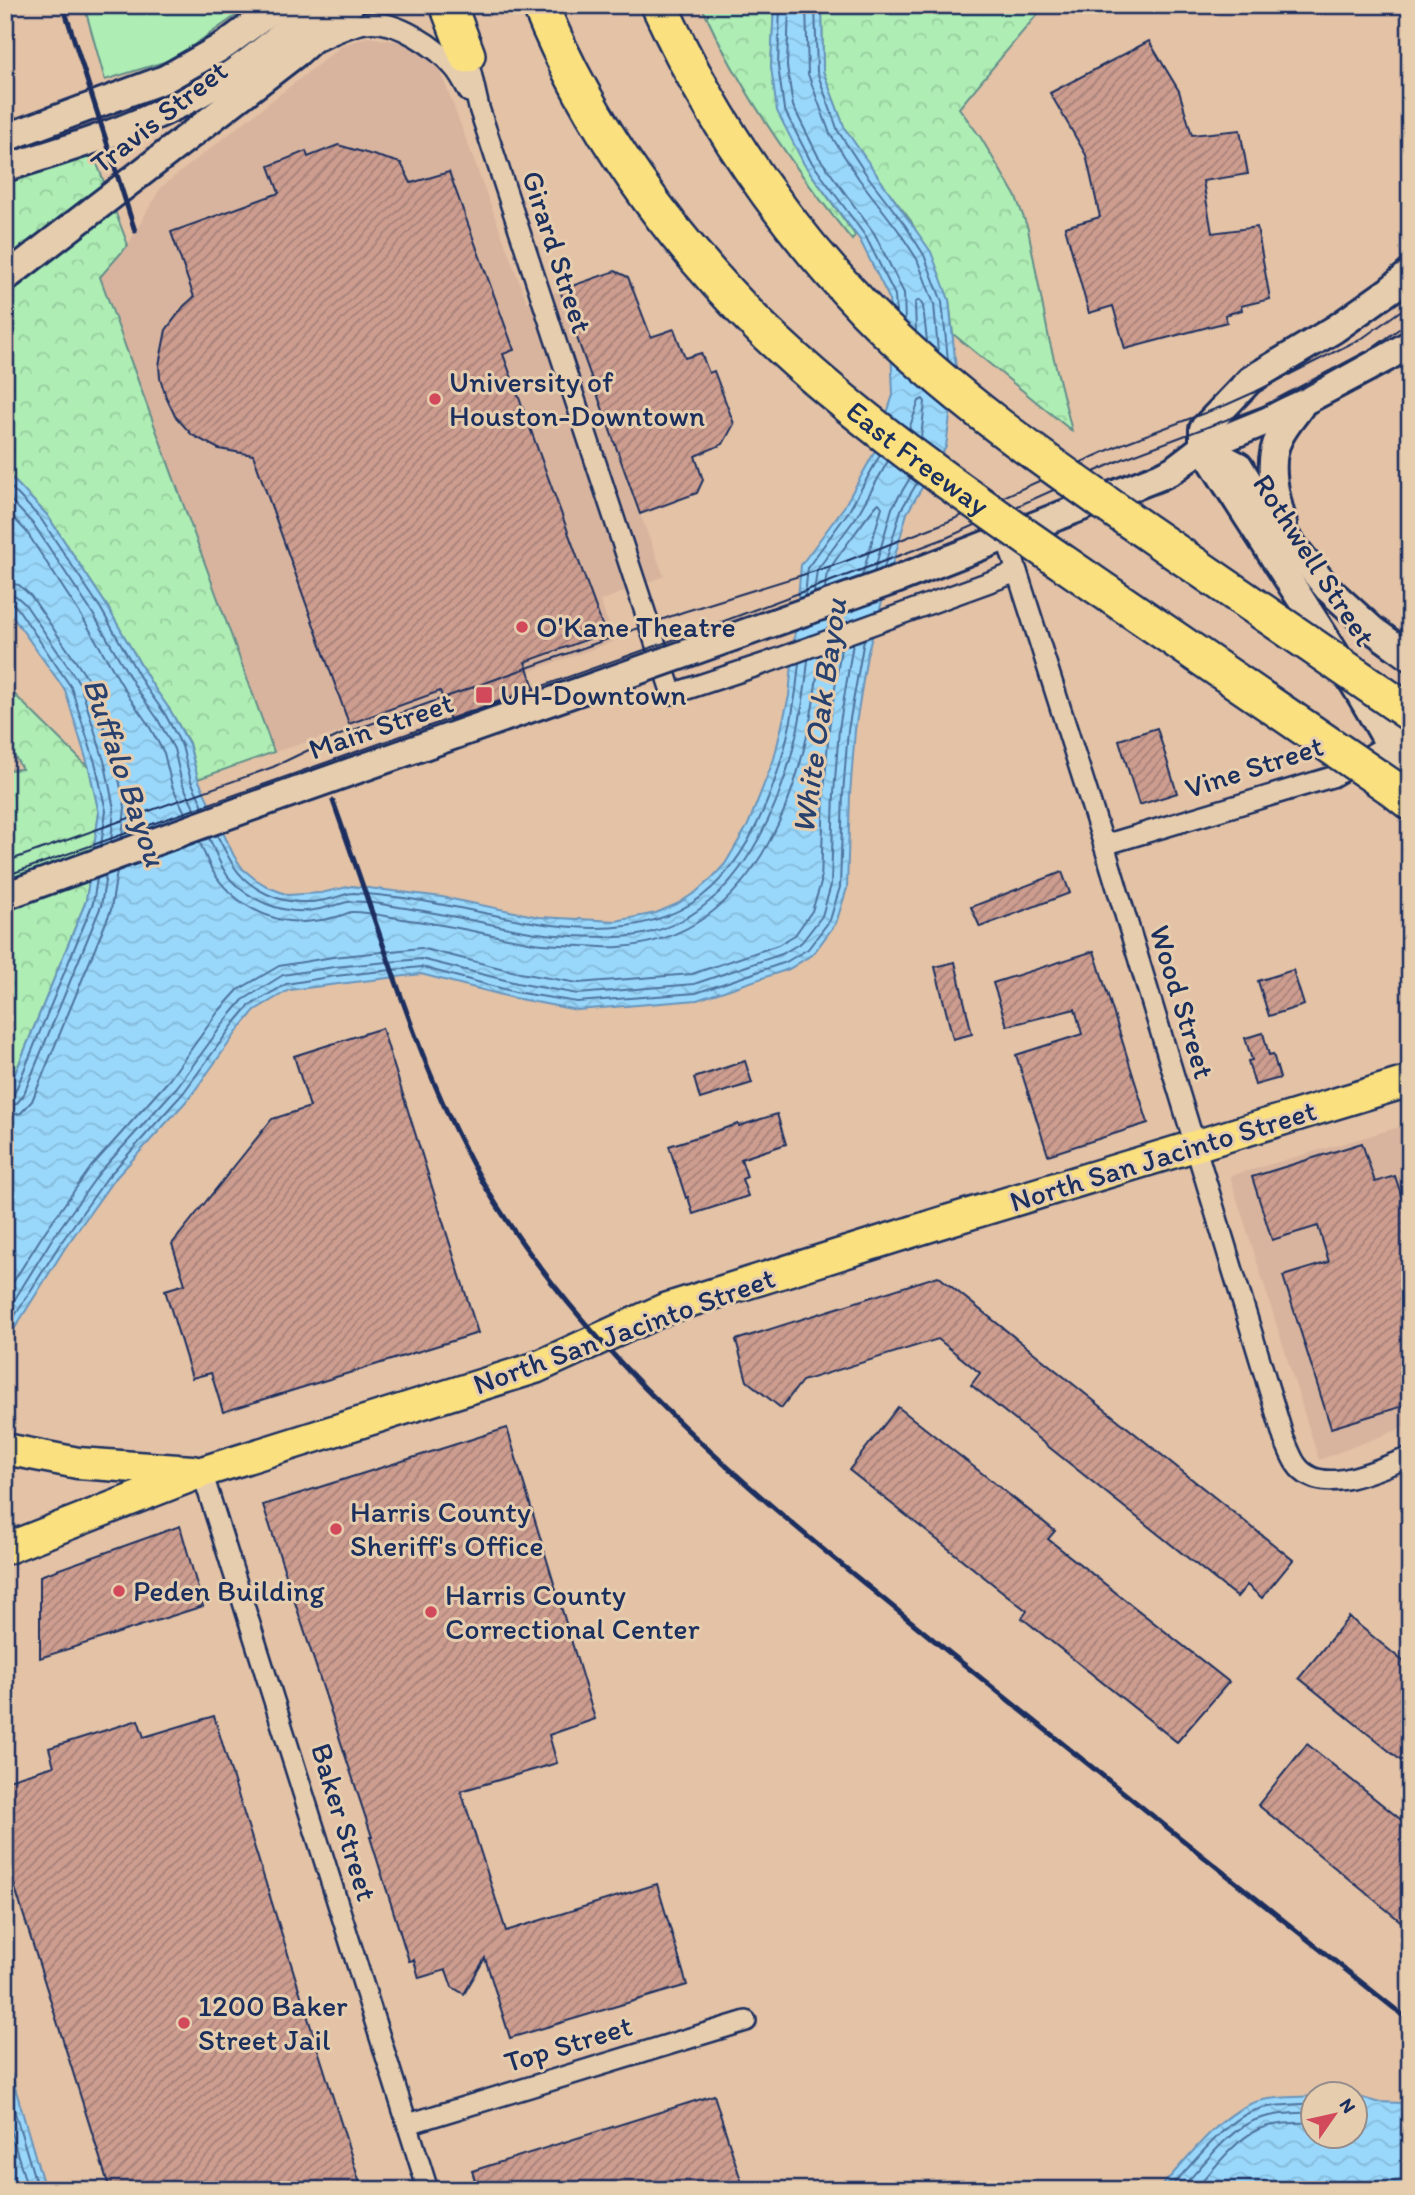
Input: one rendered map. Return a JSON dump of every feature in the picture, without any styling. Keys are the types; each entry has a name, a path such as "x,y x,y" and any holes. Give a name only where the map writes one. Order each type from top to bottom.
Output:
{"highway":[{"path":"448,5 467,55"},
{"name":"East Freeway","path":"540,5 586,100 637,179 691,250 763,329 844,401 996,516 1405,793"},
{"path":"659,5 704,97 765,192 830,270 905,347 1005,431 1088,492 1410,713"}],"main road":[{"path":"5,138 165,79 225,45 279,5"},
{"path":"5,169 144,121 184,102 256,56 316,5"},
{"name":"Travis Street","path":"5,278 298,52 351,5"},
{"path":"1410,273 1335,329 1250,380 1203,429 1203,447 1239,466 1288,542 1328,589 1410,657"},
{"name":"Main Street","path":"5,896 898,579 1006,537 1161,476 1203,447 1269,421 1410,344"},
{"path":"1288,542 1273,483 1273,453 1278,439 1303,403"},
{"name":"Rothwell Street","path":"1203,447 1390,744 1405,793"},
{"name":"North San Jacinto Street","path":"5,1549 202,1472 535,1368 665,1309 1410,1081"},
{"path":"5,1449 78,1464 131,1465 202,1472"}],"street":[{"name":"Girard Street","path":"433,5 467,55 479,108 672,694 1017,572"},
{"name":"Girard Street","path":"298,52 340,30 368,23 397,28 428,43 455,69 479,108"},
{"name":"Wood Street","path":"1006,537 1104,845 1284,1439 1297,1466 1312,1477 1332,1483 1410,1457"},
{"name":"Vine Street","path":"1104,845 1332,777 1390,744 1410,723"},
{"name":"Baker Street","path":"202,1472 428,2190"},
{"name":"Top Street","path":"408,2124 746,2021"}],"shaded area":[{"name":"University of Houston-Downtown","path":"368,37 401,42 423,54 440,70 527,302 615,271 628,277 651,336 674,329 685,358 701,353 708,373 714,371 734,424 695,456 697,493 640,514 664,576 600,601 615,641 516,676 517,680 353,737 350,729 274,752 100,276 128,245 161,187 343,45"},
{"path":"1410,1124 1410,1425 1319,1460 1230,1176"}],"green space":[{"path":"84,5 251,5 174,59 105,80"},
{"path":"701,5 774,5 771,67 804,164 855,235 852,240 809,185 750,98"},
{"path":"822,5 1045,5 959,108 981,138 1016,197 1028,229 1049,339 1072,431 953,334 949,300 911,221 845,129 823,71"},
{"path":"94,156 128,245 100,277 274,752 198,779 189,743 107,606 47,515 5,471 5,180"},
{"path":"5,685 89,768 99,813 86,901 5,1098 5,770 22,769 5,739"}],"water":[{"path":"774,5 822,5 823,71 845,129 931,252 949,300 956,369 946,447 907,513 867,655 855,730 847,888 836,923 813,954 789,969 697,1000 577,1010 514,998 421,974 289,990 255,1010 190,1097 112,1182 65,1248 13,1331 5,1335 5,1098 86,901 99,813 89,768 65,690 5,606 5,471 47,515 107,606 189,744 198,779 234,856 243,869 255,879 288,895 321,893 352,886 442,897 539,917 616,921 656,913 677,904 696,892 725,864 748,825 774,759 789,696 801,565 844,507 874,453 893,395 889,298 860,240 804,164 777,111 771,67"},
{"path":"5,2053 45,2190 5,2190"},
{"path":"1300,2097 1300,2150 1370,2150 1370,2100 1402,2103 1410,2107 1410,2190 1150,2190 1160,2188 1212,2131 1235,2112 1263,2100"}],"building":[{"path":"1149,41 1179,91 1192,135 1240,130 1248,174 1203,181 1212,233 1257,227 1270,299 1241,306 1242,310 1225,315 1227,322 1125,349 1113,306 1089,313 1065,227 1100,217 1086,155 1050,93"},
{"path":"338,145 401,163 411,183 449,172 514,350 503,354 605,633 525,662 535,690 450,720 440,691 349,724 253,455 219,449 192,435 175,416 160,378 159,365 166,330 194,297 171,232 279,193 269,166 306,151 308,157"},
{"path":"615,271 628,277 651,337 674,329 685,358 701,353 709,373 714,371 734,424 723,444 695,456 703,480 697,493 640,514 560,290"},
{"path":"1157,728 1177,793 1139,805 1119,740"},
{"path":"1062,872 1070,893 980,927 971,907"},
{"path":"1094,951 1148,1123 1048,1155 1016,1055 1082,1034 1075,1009 1007,1026 993,983"},
{"path":"955,962 972,1034 953,1039 935,967"},
{"path":"1293,970 1304,1005 1269,1016 1258,981"},
{"path":"382,1028 478,1333 223,1412 211,1373 192,1378 165,1290 185,1284 172,1244 272,1119 310,1107 294,1056"},
{"path":"1263,1033 1269,1055 1273,1054 1280,1078 1255,1085 1248,1061 1252,1060 1245,1038"},
{"path":"745,1061 752,1083 700,1099 694,1078"},
{"path":"777,1114 786,1144 741,1159 747,1177 742,1179 748,1196 693,1214 669,1146"},
{"path":"1362,1143 1375,1182 1395,1176 1410,1222 1410,1404 1331,1428 1283,1276 1329,1262 1318,1226 1272,1240 1252,1177"},
{"path":"938,1276 1293,1560 1262,1598 1247,1585 1237,1597 971,1385 980,1373 938,1339 802,1381 781,1408 747,1381 736,1340"},
{"path":"898,1407 1055,1531 1048,1539 1229,1682 1177,1742 1022,1618 1027,1611 849,1470"},
{"name":"Harris County Correctional Center","path":"507,1428 595,1719 549,1735 557,1763 461,1791 506,1931 657,1884 687,1985 510,2038 485,1958 464,1994 452,1987 446,1970 419,1978 414,1960 409,1961 372,1837 263,1505"},
{"name":"Peden Building","path":"180,1526 203,1606 40,1658 40,1576"},
{"path":"1349,1617 1410,1667 1410,1768 1299,1678"},
{"name":"1200 Baker Street Jail","path":"214,1716 362,2190 110,2190 5,1856 5,1781 54,1766 49,1748 138,1720 144,1737"},
{"path":"1307,1744 1410,1827 1410,1929 1258,1805"},
{"path":"714,2095 744,2190 478,2190 472,2171"}],"tram line":[{"path":"5,862 273,767 340,735 683,612 841,563 947,522 1122,444 1255,392 1364,337 1410,304"},
{"path":"5,876 684,636 946,538 1125,458 1263,406 1305,387 1366,353 1410,321"}],"railway":[{"path":"63,5 135,231"},
{"path":"333,801 410,1022 448,1115 496,1204 541,1269 591,1331 646,1389 762,1498 1410,2021"}],"place":[{"name":"University of Houston-Downtown","path":"435,399"},
{"name":"O'Kane Theatre","path":"522,627"},
{"name":"UH-Downtown","path":"484,695"},
{"name":"Harris County Sheriff's Office","path":"336,1529"},
{"name":"Peden Building","path":"119,1591"},
{"name":"Harris County Correctional Center","path":"431,1612"},
{"name":"1200 Baker Street Jail","path":"184,2023"}],"water label":[{"name":"White Oak Bayou","path":"819,716"},
{"name":"Buffalo Bayou","path":"125,772"}]}
